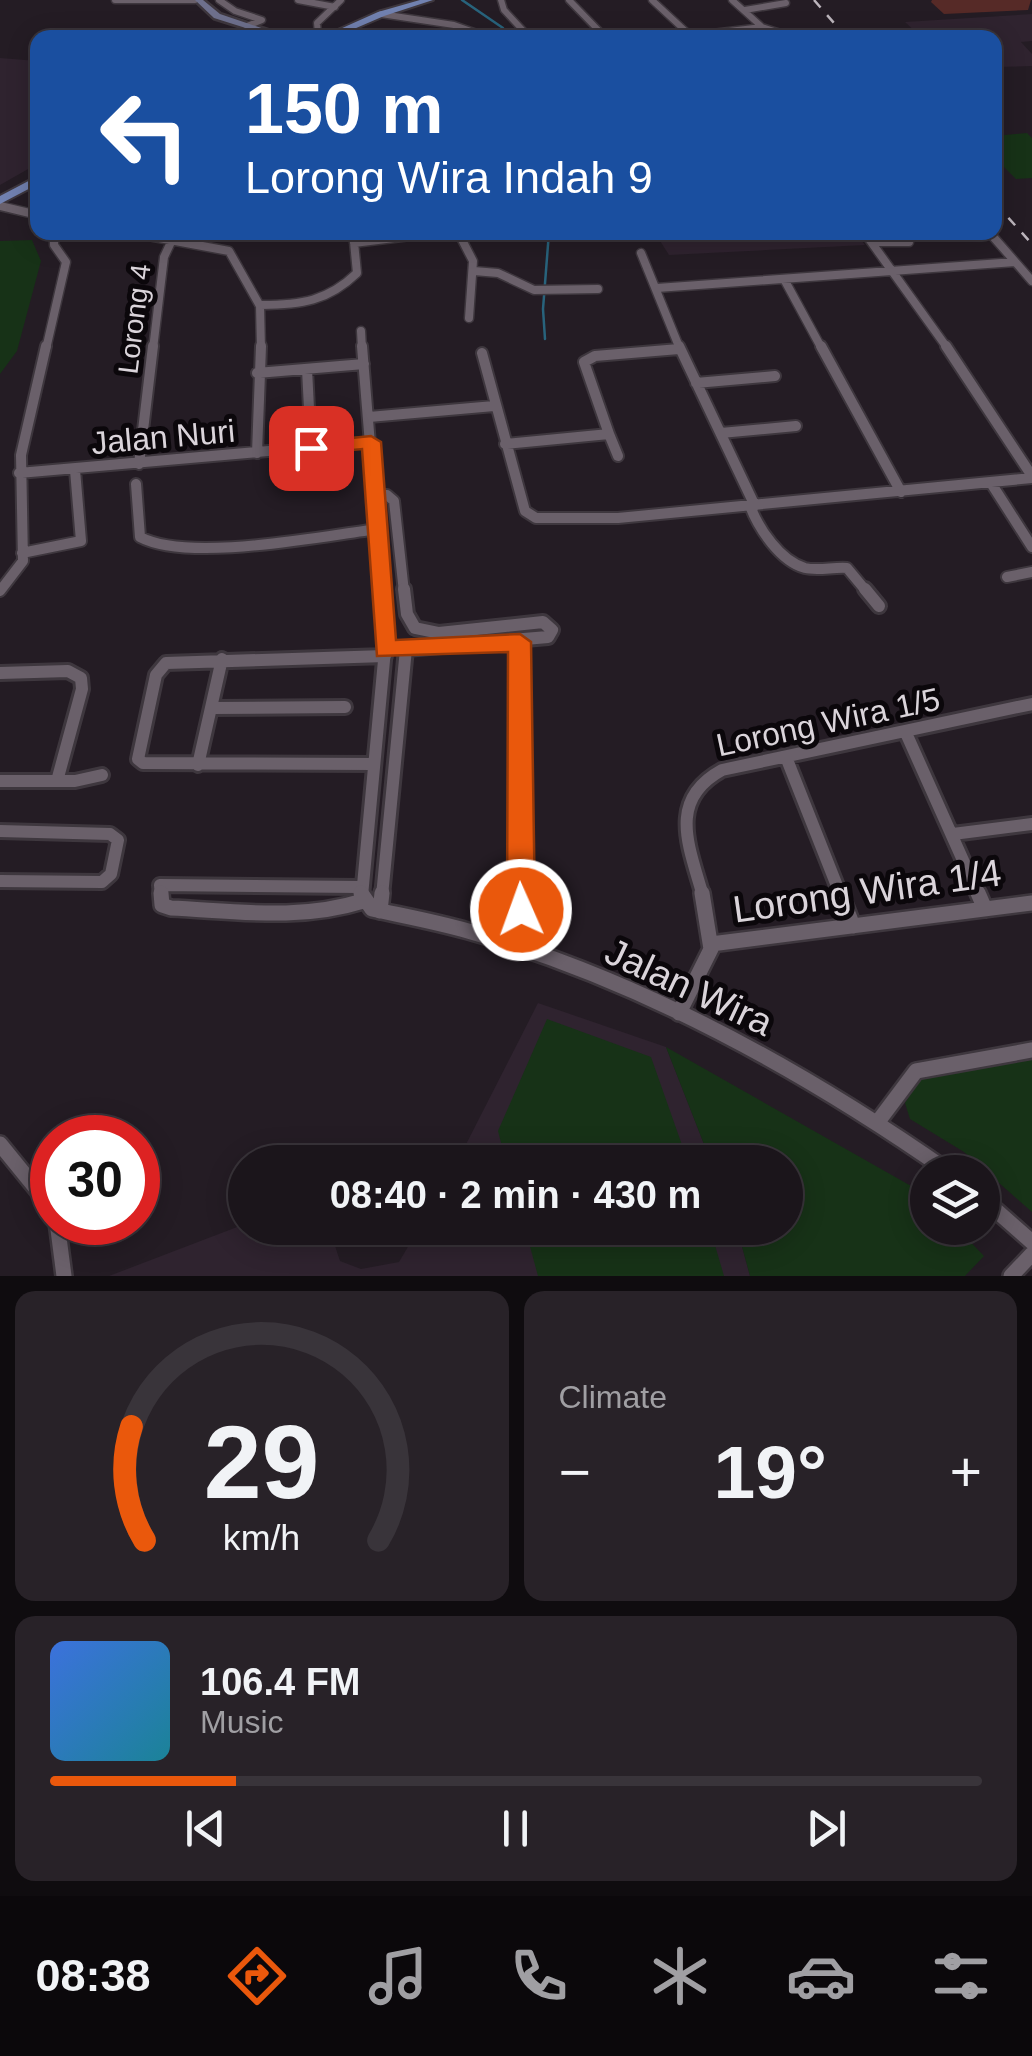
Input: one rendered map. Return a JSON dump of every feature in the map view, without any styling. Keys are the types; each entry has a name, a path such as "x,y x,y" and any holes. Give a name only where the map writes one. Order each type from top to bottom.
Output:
{"main road":[{"path":"332,30 408,0"},
{"path":"334,30 430,0"},
{"path":"0,189 30,172"},
{"path":"0,204 30,185"}],"street":[{"path":"114,0 197,0 211,14 259,30"},
{"path":"220,0 234,11 262,20 247,26"},
{"path":"298,0 335,7"},
{"path":"318,30 318,24 341,0"},
{"path":"501,0 504,10 523,30"},
{"path":"569,0 598,30"},
{"path":"652,0 685,30"},
{"path":"732,0 762,27"},
{"path":"744,10 786,3"},
{"path":"381,14 468,30"},
{"path":"739,30 771,30"},
{"path":"0,204 30,213"},
{"path":"0,590 20,566 20,473 30,410 66,262 54,240"},
{"path":"172,240 228,251 237,273 261,305 257,453"},
{"name":"Lorong 4","path":"139,464 164,257 172,240"},
{"path":"261,305 314,304 333,294 357,273 354,242 372,240"},
{"path":"465,240 474,272 468,318"},
{"path":"872,242 907,240"},
{"path":"997,240 1032,282"},
{"path":"482,354 525,511 536,518 594,520 1032,477 872,242"},
{"path":"641,253 763,534 808,568 847,568 879,606"},
{"path":"657,288 1015,262"},
{"path":"474,272 498,273 545,291 598,289"},
{"path":"784,278 900,492"},
{"path":"361,331 385,653 362,894"},
{"path":"618,456 584,362 595,356 680,349"},
{"path":"257,373 364,364"},
{"path":"307,368 311,448"},
{"path":"696,383 775,376"},
{"path":"369,416 494,406"},
{"path":"721,433 796,426"},
{"path":"505,444 609,434"},
{"name":"Jalan Nuri","path":"20,473 371,442"},
{"path":"22,552 81,541 75,470"},
{"path":"991,483 1032,547"},
{"path":"136,484 140,537 153,547 217,547 378,529"},
{"path":"374,764 140,762 156,675 166,662 385,653 548,637 552,630 543,622 438,633 416,628 407,614 394,501 387,495 376,496"},
{"path":"1008,577 1027,575 1031,588"},
{"path":"520,642 520,950"},
{"path":"380,911 406,649"},
{"path":"198,764 222,659"},
{"path":"0,673 68,670 81,678 82,689 57,781"},
{"name":"Lorong Wira 1/5","path":"711,944 690,851 690,796 699,780 711,774 1032,704"},
{"path":"212,708 346,707"},
{"path":"906,733 985,908"},
{"path":"786,757 853,926"},
{"path":"0,781 57,781 102,775"},
{"path":"953,834 1032,824"},
{"path":"0,831 110,834 118,840 111,874 102,882 0,882"},
{"path":"160,885 362,894 332,912 171,908 162,905 159,897 160,885"},
{"name":"Jalan Wira","path":"362,894 380,911 471,932 679,1012 877,1123 924,1155"},
{"name":"Lorong Wira 1/4","path":"711,944 1032,902"},
{"path":"679,1012 711,944"},
{"path":"877,1123 916,1072 1032,1050"},
{"path":"0,1144 30,1181"},
{"path":"1000,1214 1032,1242"},
{"path":"61,1245 64,1276"},
{"path":"1017,1274 1032,1254"}],"shaded area":[{"path":"1032,14 1032,41 1021,42 1032,54 1032,66 1002,67 1002,30 914,30 905,22"},
{"path":"0,58 30,60 30,168 0,185"},
{"path":"659,240 861,240 865,245 669,255"},
{"path":"538,1003 666,1047 704,1145 466,1145"},
{"path":"228,1230 228,1245 335,1245 340,1261 361,1269 399,1262 409,1245 742,1245 750,1276 109,1276"}],"green space":[{"path":"1027,133 1032,138 1032,178 1016,179 1002,165 1002,135"},
{"path":"32,240 41,261 17,351 0,374 0,241"},
{"path":"547,1019 651,1057 682,1145 502,1145 498,1131"},
{"path":"666,1047 910,1185 910,1245 973,1245 984,1256 965,1276 750,1276 742,1245 803,1245 803,1145 704,1145"},
{"path":"1032,1058 1032,1212 1000,1184 1000,1155 967,1155 910,1119 905,1103 920,1077"},
{"path":"530,1245 715,1245 724,1276 538,1276"}],"waterway":[{"path":"462,0 503,30"},
{"path":"545,339 543,309 548,240"}],"railway":[{"path":"814,0 840,30"},
{"path":"1002,211 1032,244"}],"route":[{"path":"311,448 371,442 385,650 520,642 521,910"}]}
